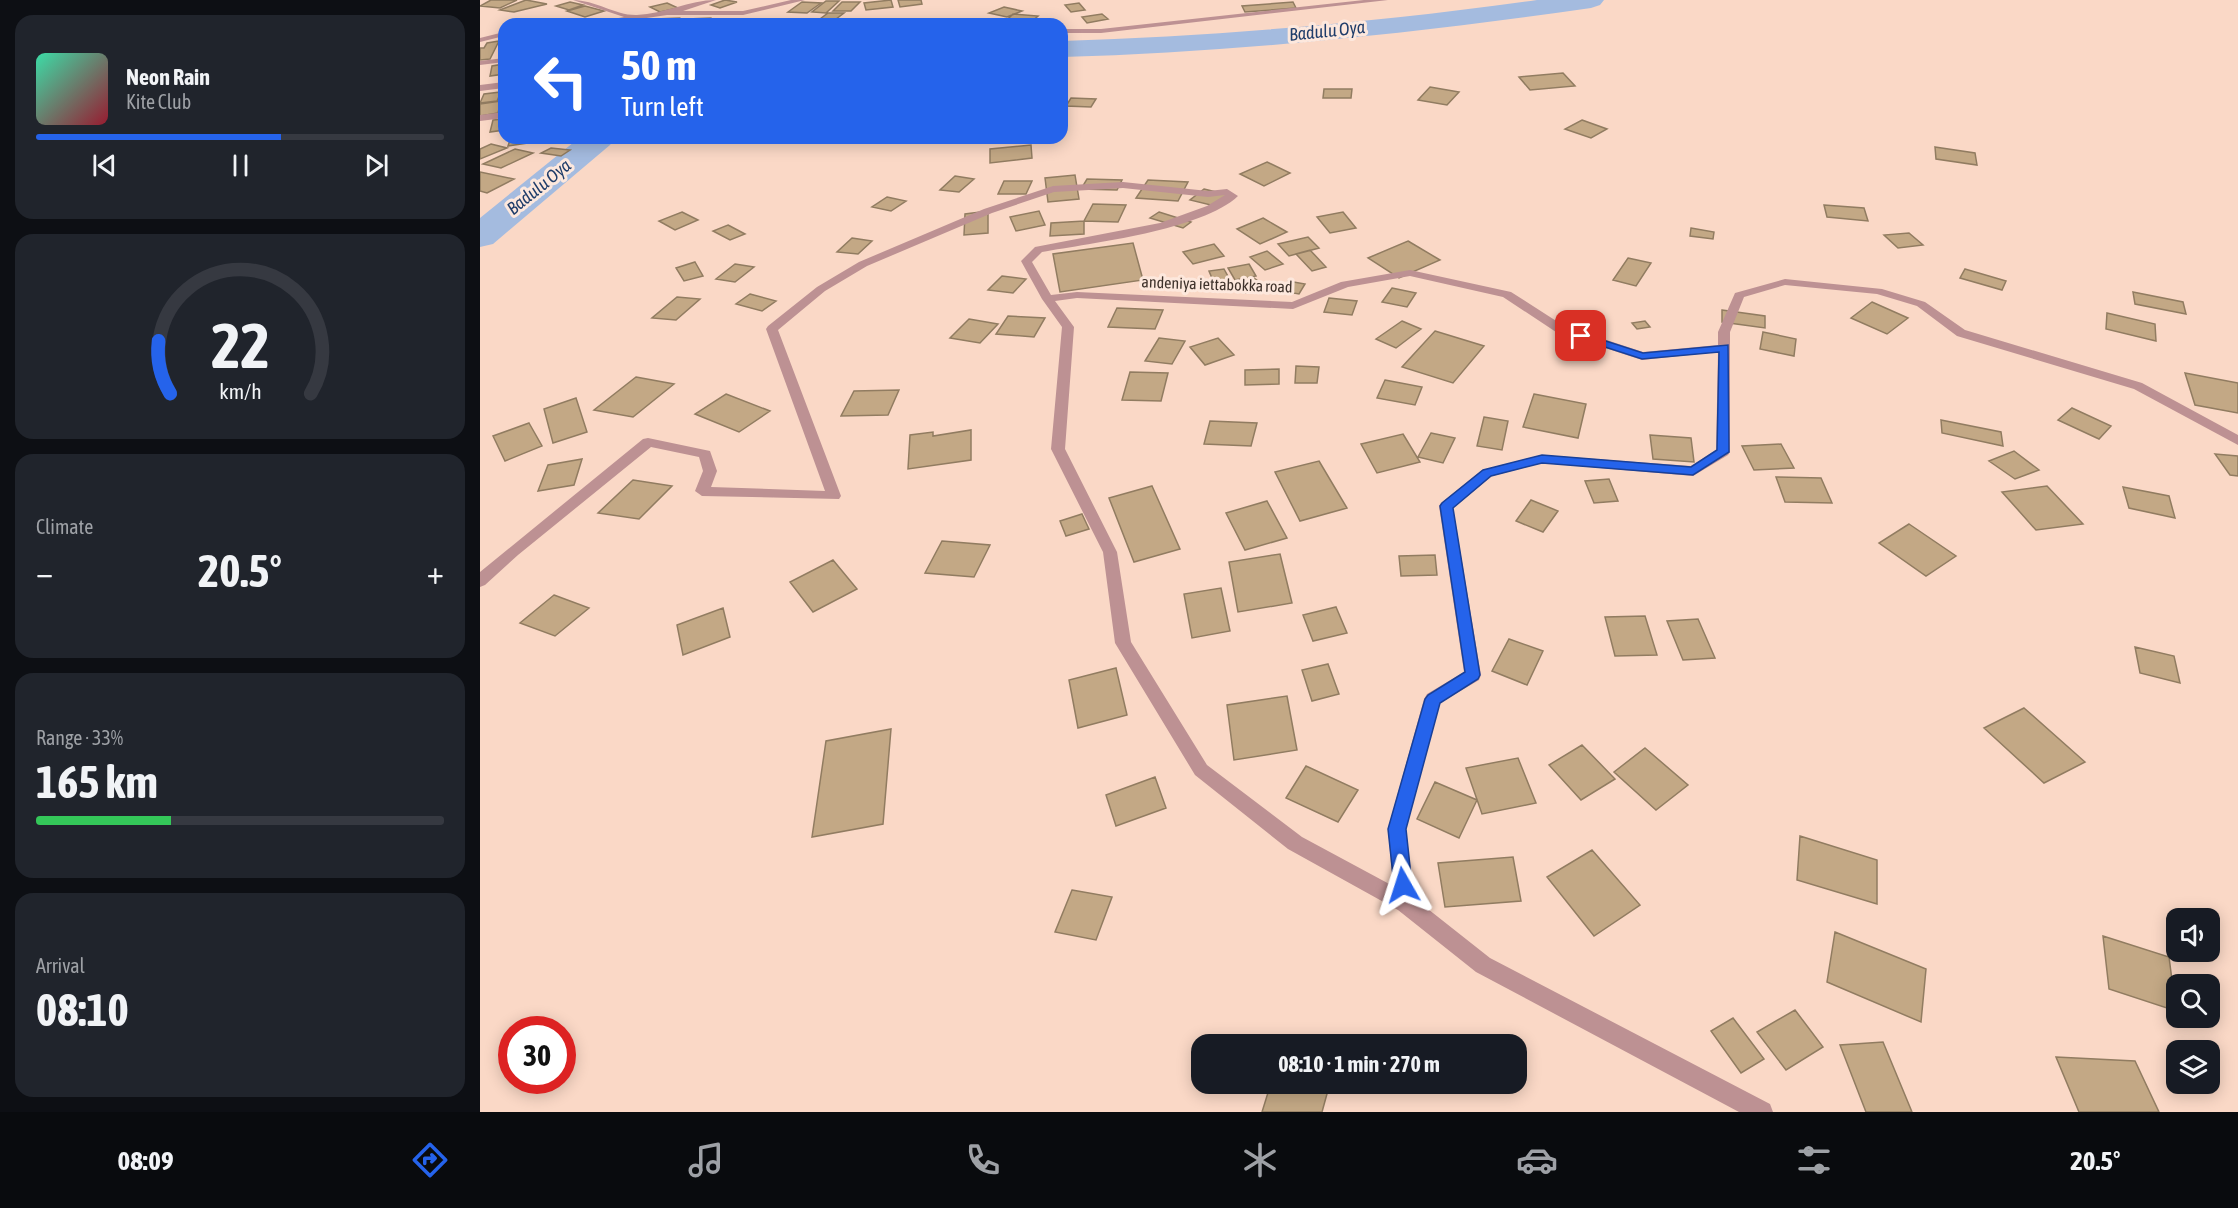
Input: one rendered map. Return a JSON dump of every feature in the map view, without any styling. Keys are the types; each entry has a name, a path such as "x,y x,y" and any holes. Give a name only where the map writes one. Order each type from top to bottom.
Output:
{"street":[{"path":"577,0 638,18 667,13 712,0"},
{"path":"667,13 743,13 801,0"},
{"path":"1068,31 1101,32 1384,0"},
{"path":"480,40 498,36"},
{"path":"480,63 498,61"},
{"path":"480,88 498,85"},
{"path":"480,118 498,116"},
{"path":"480,581 648,442 705,454 710,471 702,491 834,496 772,329 821,289 863,264 988,212 1053,189 1123,185 1208,194 1227,192 1233,196 1207,212 1164,226 1039,249 1026,261 1048,299 1068,327 1058,449 1110,552 1123,643 1201,770 1295,843 1405,903 1483,965 1762,1112"},
{"name":"andeniya iettabokka road","path":"1048,299 1077,295 1293,306 1345,284 1410,273 1507,294 1560,329 1642,356 1724,348"},
{"path":"1405,903 1397,829 1433,699 1473,675 1446,506 1487,473 1542,459 1693,471 1723,452 1724,332 1739,295 1785,282 1878,291 1921,304 1961,333 2138,386 2238,441"}],"building":[{"path":"491,0 517,0 500,8 480,6"},
{"path":"526,0 547,4 514,12 500,10"},
{"path":"725,0 737,2 720,8 711,5"},
{"path":"891,0 893,7 866,10 864,3"},
{"path":"898,0 921,0 922,4 900,7"},
{"path":"826,1 839,1 826,13 812,12"},
{"path":"570,2 583,5 569,10 556,6"},
{"path":"802,2 821,3 807,13 788,12"},
{"path":"842,2 860,2 851,11 833,11"},
{"path":"1293,2 1296,8 1245,12 1242,6"},
{"path":"667,3 678,8 660,12 650,7"},
{"path":"1079,3 1085,10 1071,12 1065,5"},
{"path":"585,6 604,11 585,17 567,11"},
{"path":"1004,7 1022,11 1007,17 989,13"},
{"path":"828,13 844,13 837,18 821,18"},
{"path":"1013,14 1038,16 1036,18 1009,18"},
{"path":"1102,14 1108,19 1087,23 1082,17"},
{"path":"498,41 490,59 480,60 480,48 484,48 487,43"},
{"path":"498,65 498,75 490,76 492,66"},
{"path":"1563,73 1575,86 1530,90 1519,77"},
{"path":"1430,87 1459,92 1447,105 1418,100"},
{"path":"1324,89 1352,89 1351,98 1323,98"},
{"path":"498,92 498,99 497,101 480,103 484,94"},
{"path":"1071,98 1096,99 1091,107 1068,106"},
{"path":"498,101 498,113 480,116 480,104"},
{"path":"493,120 498,120 498,131 490,132"},
{"path":"1582,120 1607,129 1591,138 1565,129"},
{"path":"491,144 507,148 480,159 480,149"},
{"path":"1031,145 1032,158 990,163 990,149"},
{"path":"1935,147 1975,153 1977,165 1936,159"},
{"path":"551,148 570,150 561,156 541,153"},
{"path":"515,149 533,153 501,168 483,164"},
{"path":"1267,162 1290,173 1264,186 1240,174"},
{"path":"480,172 514,179 487,193 480,191"},
{"path":"1075,175 1079,199 1048,202 1045,178"},
{"path":"955,176 974,179 959,192 940,190"},
{"path":"1087,179 1122,180 1117,190 1081,189"},
{"path":"1148,180 1188,182 1178,201 1136,198"},
{"path":"1004,181 1032,181 1026,194 998,194"},
{"path":"1204,189 1233,196 1219,207 1190,200"},
{"path":"887,197 906,201 891,211 872,207"},
{"path":"1093,204 1126,205 1118,222 1084,221"},
{"path":"1824,205 1864,208 1868,221 1827,217"},
{"path":"988,211 988,233 964,235 965,214"},
{"path":"1039,211 1045,225 1016,231 1010,217"},
{"path":"682,212 698,220 675,230 659,221"},
{"path":"1159,212 1191,222 1183,228 1150,218"},
{"path":"1343,212 1356,228 1330,233 1317,217"},
{"path":"1263,218 1287,232 1260,244 1237,229"},
{"path":"1084,221 1084,234 1050,236 1051,223"},
{"path":"728,225 745,234 730,240 713,231"},
{"path":"1691,228 1714,232 1713,239 1690,236"},
{"path":"1909,233 1923,245 1898,248 1884,235"},
{"path":"1308,237 1319,248 1289,256 1278,244"},
{"path":"852,238 872,241 858,254 837,252"},
{"path":"1408,241 1440,260 1399,278 1368,258"},
{"path":"1133,243 1143,280 1060,292 1053,254"},
{"path":"1214,244 1224,256 1193,264 1183,252"},
{"path":"1310,250 1326,267 1312,271 1296,254"},
{"path":"1267,251 1283,264 1265,270 1250,257"},
{"path":"1628,258 1651,263 1636,286 1613,280"},
{"path":"695,262 703,276 684,281 676,268"},
{"path":"735,264 754,267 735,282 716,279"},
{"path":"1249,264 1256,276 1235,280 1228,268"},
{"path":"1224,269 1230,280 1214,283 1209,271"},
{"path":"1965,269 2006,281 2002,290 1960,278"},
{"path":"1002,276 1026,279 1013,293 988,290"},
{"path":"1254,278 1265,286 1246,293 1236,285"},
{"path":"1288,281 1305,284 1299,294 1282,291"},
{"path":"1392,288 1416,293 1407,307 1382,302"},
{"path":"2133,292 2183,302 2186,314 2135,304"},
{"path":"750,294 776,301 762,311 736,304"},
{"path":"677,297 700,299 676,320 652,318"},
{"path":"1329,298 1357,301 1352,315 1324,312"},
{"path":"1872,302 1908,318 1887,334 1851,318"},
{"path":"1117,308 1163,310 1155,329 1108,327"},
{"path":"1722,310 1765,316 1765,328 1722,322"},
{"path":"2107,313 2155,324 2156,341 2106,329"},
{"path":"1008,316 1045,318 1034,337 996,334"},
{"path":"969,319 998,324 980,343 950,338"},
{"path":"1402,321 1421,329 1396,348 1376,339"},
{"path":"1645,321 1650,327 1637,329 1632,323"},
{"path":"1435,331 1484,346 1453,383 1402,367"},
{"path":"1763,332 1796,339 1794,356 1760,349"},
{"path":"1159,338 1185,341 1172,364 1145,361"},
{"path":"1218,338 1234,355 1205,365 1190,347"},
{"path":"1296,366 1319,367 1317,383 1295,383"},
{"path":"1279,369 1279,384 1245,385 1245,370"},
{"path":"1130,372 1168,373 1161,401 1122,400"},
{"path":"2185,373 2238,383 2238,413 2195,405"},
{"path":"636,377 674,384 633,417 594,410"},
{"path":"1385,380 1422,387 1415,405 1377,398"},
{"path":"899,390 888,415 841,416 854,391"},
{"path":"726,394 770,411 739,432 695,414"},
{"path":"1534,394 1586,404 1578,438 1523,427"},
{"path":"576,398 587,432 553,443 544,409"},
{"path":"2072,408 2111,426 2099,439 2058,420"},
{"path":"1484,417 1508,421 1502,450 1477,446"},
{"path":"1941,420 2001,432 2003,446 1942,433"},
{"path":"1210,421 1257,423 1251,446 1204,444"},
{"path":"529,423 542,446 505,461 493,436"},
{"path":"971,430 971,460 908,469 910,435 933,432 933,436"},
{"path":"1431,433 1455,438 1443,463 1418,457"},
{"path":"1403,434 1420,462 1377,473 1361,444"},
{"path":"1650,435 1691,438 1694,462 1653,459"},
{"path":"1781,444 1794,468 1754,470 1742,446"},
{"path":"2014,451 2039,470 2015,479 1989,461"},
{"path":"2215,454 2238,456 2238,476 2230,475"},
{"path":"582,459 574,485 538,491 548,465"},
{"path":"1319,461 1347,508 1300,521 1275,472"},
{"path":"1776,477 1821,478 1832,503 1785,502"},
{"path":"1609,479 1618,501 1594,503 1585,481"},
{"path":"633,480 672,486 639,519 598,513"},
{"path":"1152,486 1180,549 1134,562 1109,498"},
{"path":"2047,486 2083,524 2036,530 2002,492"},
{"path":"2123,487 2169,496 2175,518 2129,508"},
{"path":"1531,500 1558,511 1543,532 1516,521"},
{"path":"1267,501 1287,538 1245,550 1226,513"},
{"path":"1082,514 1089,529 1066,536 1060,521"},
{"path":"1909,524 1956,556 1926,576 1879,543"},
{"path":"942,541 990,545 974,577 925,573"},
{"path":"1280,554 1292,603 1238,612 1229,562"},
{"path":"1435,555 1437,575 1401,576 1399,556"},
{"path":"833,560 857,589 813,612 790,582"},
{"path":"1221,588 1230,631 1192,638 1184,594"},
{"path":"554,595 589,608 555,636 520,623"},
{"path":"1336,607 1347,633 1313,641 1303,615"},
{"path":"723,608 730,637 683,655 677,625"},
{"path":"1645,616 1657,655 1615,656 1605,617"},
{"path":"1698,619 1715,658 1683,660 1667,621"},
{"path":"1509,639 1543,651 1527,685 1492,671"},
{"path":"2135,647 2174,656 2180,683 2140,673"},
{"path":"1328,664 1339,694 1312,701 1302,670"},
{"path":"1116,668 1127,715 1078,728 1069,680"},
{"path":"1287,696 1297,750 1234,760 1227,705"},
{"path":"2024,708 2085,762 2044,783 1984,728"},
{"path":"891,729 883,824 812,837 826,741"},
{"path":"1582,745 1615,779 1581,800 1549,765"},
{"path":"1645,748 1688,785 1656,810 1614,772"},
{"path":"1518,758 1536,803 1482,814 1466,768"},
{"path":"1306,766 1358,790 1338,822 1286,798"},
{"path":"1155,777 1166,808 1116,826 1106,795"},
{"path":"1435,782 1477,800 1459,838 1417,819"},
{"path":"1800,836 1877,860 1877,904 1797,880"},
{"path":"1592,850 1640,905 1594,936 1547,877"},
{"path":"1513,857 1521,901 1445,907 1438,863"},
{"path":"1072,890 1112,897 1096,940 1055,932"},
{"path":"1835,932 1926,969 1921,1022 1827,982"},
{"path":"2103,936 2166,956 2166,962 2170,962 2171,974 2166,974 2166,1008 2109,989"},
{"path":"1795,1010 1823,1047 1786,1070 1757,1032"},
{"path":"1733,1018 1764,1059 1741,1073 1711,1031"},
{"path":"1883,1042 1912,1112 1866,1112 1840,1045"},
{"path":"2056,1057 2135,1061 2159,1112 2079,1112"},
{"path":"1268,1094 1327,1094 1322,1112 1262,1112"}],"waterway":[{"name":"Badulu Oya","path":"1068,49 1167,46 1471,17 1591,0"},
{"name":"Badulu Oya","path":"480,236 592,144"}],"route":[{"path":"1403,885 1397,829 1433,699 1473,675 1446,506 1487,473 1542,459 1693,471 1723,452 1724,348 1642,356 1581,336"}]}
